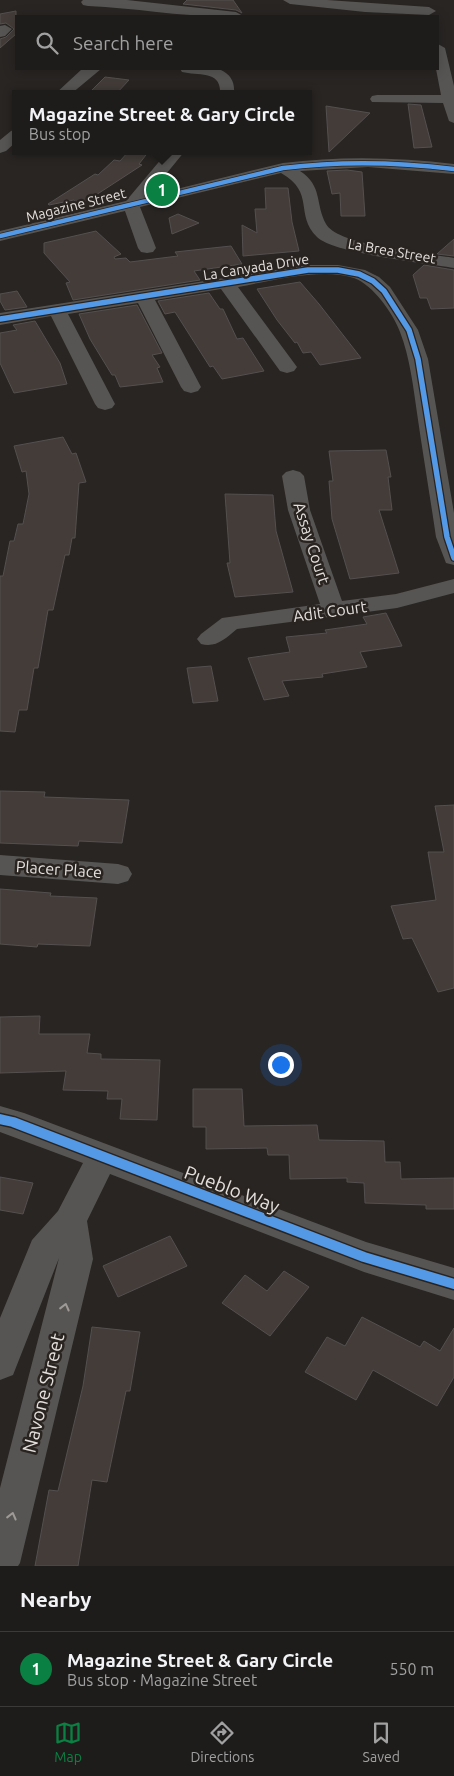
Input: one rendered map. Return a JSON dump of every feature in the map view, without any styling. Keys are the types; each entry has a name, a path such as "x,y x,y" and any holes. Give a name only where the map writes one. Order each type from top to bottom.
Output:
{"street":[{"path":"290,0 365,8 428,9"},
{"path":"88,2 118,3 227,15"},
{"path":"454,49 439,56 449,78 450,99 454,118"},
{"path":"67,90 91,70"},
{"path":"193,70 221,75 226,79 229,86 228,90"},
{"path":"377,99 450,99"},
{"path":"0,148 12,138"},
{"name":"Magazine Street","path":"0,236 283,168 326,163 371,162 454,168"},
{"path":"147,248 131,205 177,165 194,180 215,184"},
{"name":"La Brea Street","path":"283,168 295,173 308,185 317,222 324,234 331,239 355,246 454,263"},
{"name":"La Canyada Drive","path":"0,319 308,270 338,270 359,274 373,281 384,291 409,330 418,359 447,537 454,558"},
{"path":"226,283 287,367"},
{"path":"144,297 191,386"},
{"path":"57,311 105,404"},
{"name":"Assay Court","path":"292,476 299,510 334,610"},
{"name":"Adit Court","path":"209,639 230,623 397,602 454,586"},
{"name":"Placer Place","path":"0,865 118,874"},
{"name":"Pueblo Way","path":"0,1119 13,1122 364,1257 454,1284"},
{"path":"0,1363 44,1251 70,1221 102,1157"},
{"name":"Navone Street","path":"0,1563 76,1259 70,1221"}],"building":[{"path":"187,0 233,0 242,13 236,10 183,4"},
{"path":"16,11 15,35 0,48 0,39 6,37 14,29 6,23 0,24 0,14"},
{"path":"105,77 129,80 120,90 92,90"},
{"path":"408,104 421,105 432,147 414,148"},
{"path":"326,106 370,113 329,152"},
{"path":"125,155 146,155 139,164 142,165 79,206 74,200 48,204 95,174 98,175 114,160 120,161"},
{"path":"347,170 362,172 365,216 341,216 340,193 332,194 327,171"},
{"path":"265,188 288,188 292,222 299,251 243,256 242,225 257,233 255,209 266,209"},
{"path":"178,214 199,223 172,234 169,218"},
{"path":"96,231 121,254 114,257 115,259 126,258 130,262 178,256 175,252 231,246 242,264 194,271 200,280 73,300 66,283 70,282 44,253 44,243"},
{"path":"454,239 454,256 437,254"},
{"path":"424,265 454,270 454,308 431,309 427,298 420,298 413,275"},
{"path":"300,282 361,358 320,365 311,352 303,353 297,342 295,343 277,320 257,289"},
{"path":"17,291 27,307 5,310 0,301 0,294"},
{"path":"209,293 220,309 223,309 237,339 243,338 264,371 222,379 213,366 210,367 175,312 165,314 158,301"},
{"path":"137,305 162,353 152,355 160,367 157,368 163,382 120,387 115,375 112,375 90,339 79,314"},
{"path":"35,321 60,363 67,384 14,393 0,363 0,333 17,330 13,325"},
{"path":"63,437 72,454 76,453 86,482 79,483 75,538 72,538 69,555 65,555 53,610 48,610 38,668 34,668 27,710 19,710 15,732 0,731 0,576 3,576 10,541 14,541 18,524 23,524 29,494 26,471 22,472 14,446"},
{"path":"386,450 391,477 388,477 392,510 379,510 399,573 350,579 332,519 329,481 333,481 329,451"},
{"path":"225,494 273,495 276,531 293,592 235,597 227,563 230,563"},
{"path":"386,613 402,646 360,652 367,667 322,674 323,677 282,681 289,696 264,700 248,658 290,652 286,637 327,633 325,630 367,624 363,617"},
{"path":"211,666 218,701 193,703 187,668"},
{"path":"0,791 45,792 44,797 129,800 122,843 79,841 78,846 0,843"},
{"path":"454,805 454,988 438,992 412,938 403,939 391,906 436,900 428,852 444,852 435,806"},
{"path":"0,889 51,893 50,896 97,898 90,946 38,944 37,947 0,944"},
{"path":"40,1016 39,1034 90,1034 87,1053 101,1054 101,1059 160,1060 157,1120 120,1119 122,1099 107,1099 108,1091 63,1090 66,1071 0,1073 0,1017"},
{"path":"193,1089 242,1089 244,1126 317,1125 319,1140 384,1141 385,1162 400,1162 401,1179 454,1178 454,1209 426,1209 426,1205 365,1203 364,1183 347,1182 347,1178 290,1179 289,1155 268,1155 267,1148 206,1149 206,1127 193,1127"},
{"path":"0,1177 33,1183 23,1214 0,1210"},
{"path":"170,1236 187,1266 118,1297 103,1266"},
{"path":"284,1271 309,1287 270,1336 222,1303 245,1275 267,1291"},
{"path":"362,1317 420,1347 424,1341 440,1351 454,1328 454,1377 437,1406 373,1370 356,1400 305,1372 327,1337 345,1346"},
{"path":"92,1327 140,1332 130,1391 126,1391 107,1482 92,1480 78,1566 35,1566 49,1490 58,1491 83,1386"}],"cycle path":[{"path":"0,236 283,168 304,165 368,162 454,169"},
{"path":"0,319 308,270 338,270 359,274 373,281 384,291 409,330 418,359 447,537 454,558"},
{"path":"0,1119 13,1122 364,1257 454,1284"}],"place":[{"name":"Magazine Street & Gary Circle","path":"162,190"}]}
